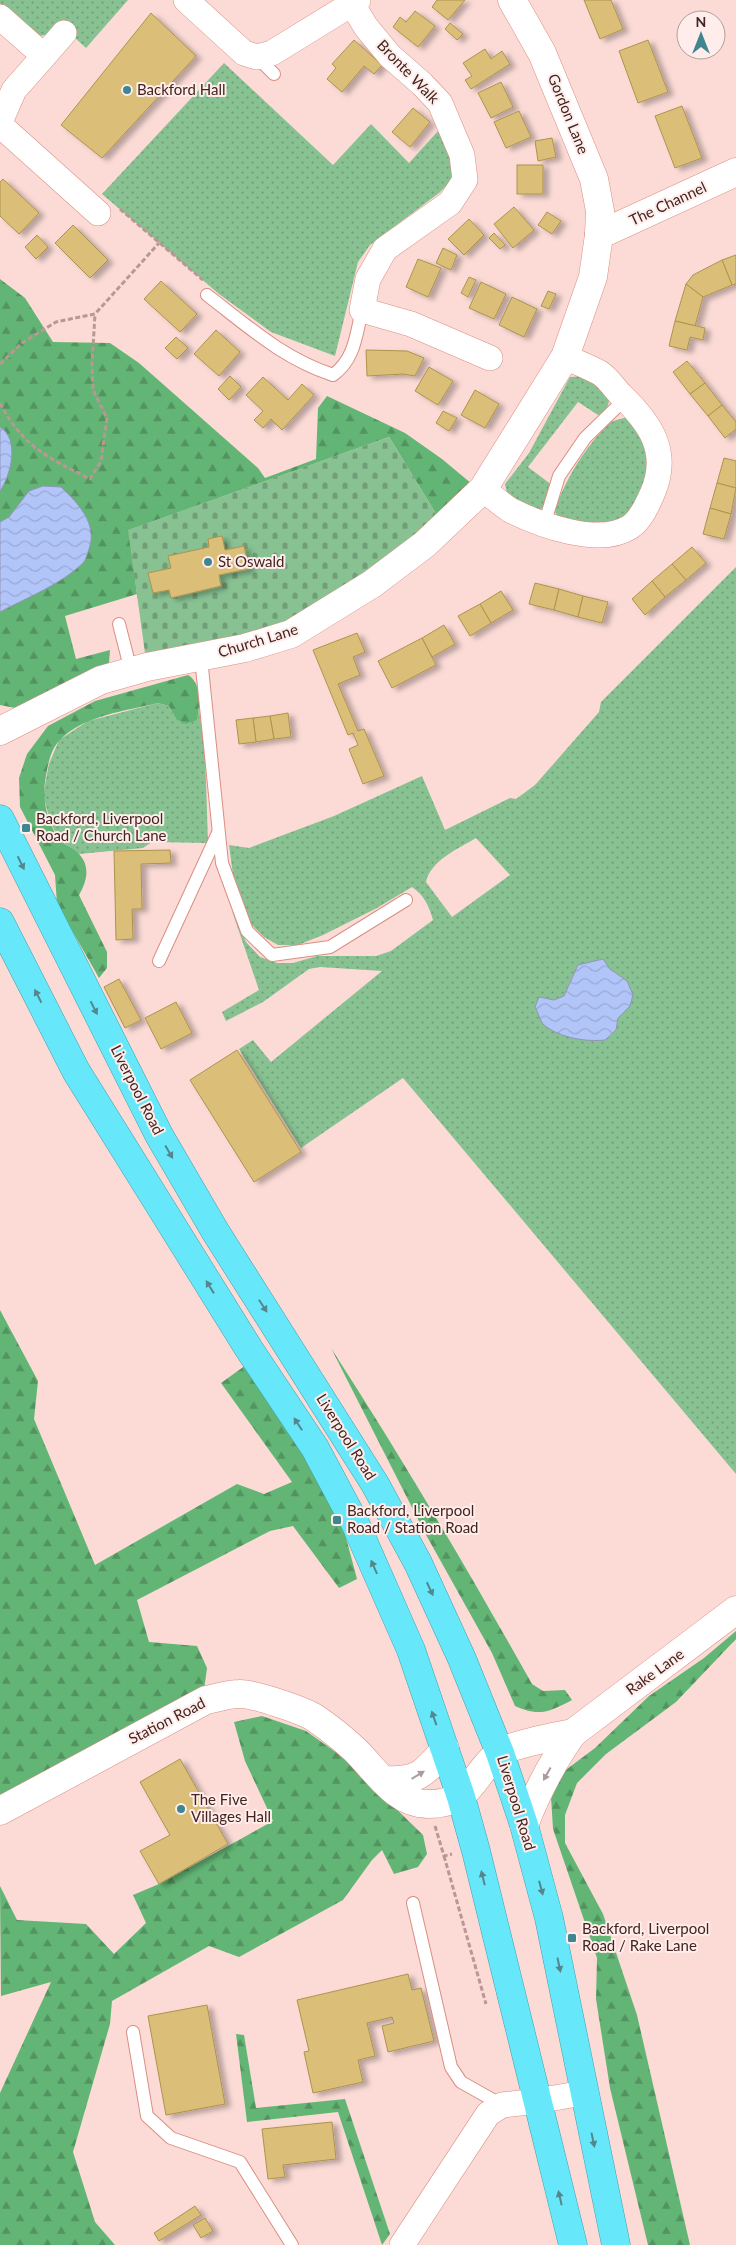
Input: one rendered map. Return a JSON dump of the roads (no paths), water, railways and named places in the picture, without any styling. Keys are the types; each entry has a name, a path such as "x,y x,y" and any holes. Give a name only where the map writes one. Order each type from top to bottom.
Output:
{"highway":[{"name":"Liverpool Road","path":"0,819 159,1135 215,1231 380,1492 418,1563 462,1659 500,1753 524,1825 549,1918 583,2093 616,2245"},
{"path":"0,922 76,1071 249,1350 314,1448 356,1525 411,1650 460,1797 495,1925 573,2245"}],"street":[{"path":"186,0 244,53 266,65 272,53 353,1"},
{"name":"Bronte Walk","path":"353,1 366,28 390,56 422,84 440,103 462,155 465,180 450,203 385,249 368,279 362,310"},
{"name":"Gordon Lane","path":"518,2 542,53 594,179 600,211 599,236"},
{"path":"0,17 44,56"},
{"path":"64,33 14,90 0,124 107,210"},
{"name":"The Channel","path":"599,236 736,172"},
{"name":"Church Lane","path":"0,731 101,680 131,671 245,648 291,634 327,613 425,544 483,489 565,357 593,277 599,236"},
{"path":"362,310 411,324 490,358"},
{"path":"483,489 509,509 544,524 584,534 610,535 631,526 645,510 654,488 660,465 658,445 647,424 625,398 600,374 565,357"},
{"name":"Rake Lane","path":"524,1825 539,1789 555,1758 573,1733 736,1610"},
{"name":"Station Road","path":"0,1810 206,1700 241,1693 274,1702 314,1717 354,1749 382,1780 408,1801 427,1804 444,1803 460,1797"},
{"name":"Rake Lane","path":"500,1753 529,1743 573,1733"},
{"path":"382,1780 405,1781 414,1778 429,1768 445,1749"},
{"path":"460,1797 500,1753"},
{"path":"402,2245 488,2114 502,2105 583,2093"}],"lane":[{"path":"207,290 280,352 333,375 348,361 353,351 362,310"},
{"path":"544,524 559,476 585,438 625,398"},
{"path":"119,624 131,671"},
{"path":"201,658 222,863 247,930 272,955 330,947 406,900"},
{"path":"160,961 218,833"},
{"path":"413,1903 451,2067 461,2082 502,2105"},
{"path":"133,2032 147,2116 170,2138 240,2162 292,2245"}],"water":[{"path":"0,427 10,440 12,458 0,491"},
{"path":"43,486 61,487 80,507 89,523 91,531 89,549 83,563 65,578 0,612 0,522 9,517 29,491"},
{"path":"603,959 610,969 627,981 633,995 630,1006 618,1018 616,1030 605,1040 590,1040 565,1036 544,1025 535,1007 539,997 554,1000 564,996 578,965"}],"place":[{"name":"Backford Hall","path":"127,90"},
{"name":"St Oswald","path":"208,562"},
{"name":"Backford, Liverpool Road / Church Lane","path":"26,828"},
{"name":"Backford, Liverpool Road / Station Road","path":"337,1520"},
{"name":"The Five Villages Hall","path":"181,1809"},
{"name":"Backford, Liverpool Road / Rake Lane","path":"572,1938"}]}
